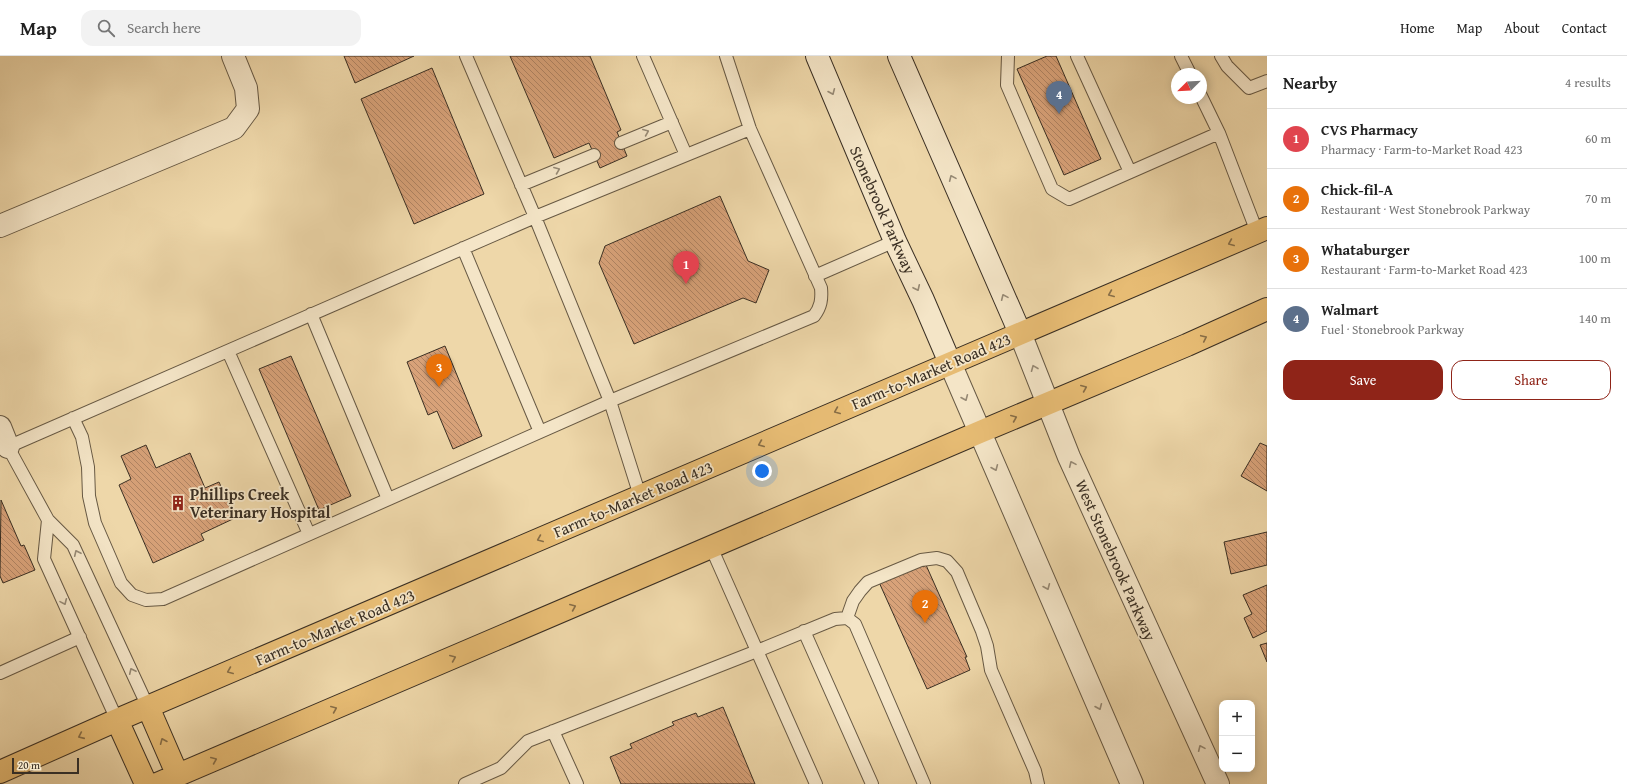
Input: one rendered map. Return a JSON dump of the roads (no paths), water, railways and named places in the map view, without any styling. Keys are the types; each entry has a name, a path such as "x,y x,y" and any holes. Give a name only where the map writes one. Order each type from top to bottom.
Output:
{"main road":[{"name":"Farm-to-Market Road 423","path":"0,772 148,706 1262,230"},
{"path":"157,784 180,780 711,547 1048,403 1187,346 1267,308"},
{"path":"148,706 180,780"},
{"path":"117,720 146,784"}],"street":[{"path":"0,226 234,128 248,109 246,88 233,56"},
{"name":"Stonebrook Parkway","path":"817,56 895,241 923,300 950,363"},
{"path":"899,56 1020,333"},
{"name":"West Stonebrook Parkway","path":"1020,333 1069,457 1218,784"},
{"path":"950,363 1132,784"}],"lane":[{"path":"466,56 535,217 610,401 640,496"},
{"path":"643,56 686,155"},
{"path":"73,418 82,437 88,467 89,496 95,523 121,583 132,595 146,600 163,599 610,401 814,316 818,311 822,299 821,288 750,129 726,56"},
{"path":"1077,56 1130,172"},
{"path":"1181,56 1187,68"},
{"path":"1220,56 1227,66 1249,88 1267,81"},
{"path":"1010,57 1007,85 1052,189 1069,199 1219,133"},
{"path":"1205,104 1262,230"},
{"path":"622,143 672,122"},
{"path":"148,706 73,545 48,520 3,441 73,418 462,248 750,129"},
{"path":"521,185 594,155"},
{"path":"815,276 895,241"},
{"path":"462,248 540,432"},
{"path":"311,314 388,499"},
{"path":"228,350 309,534"},
{"path":"48,520 44,559 117,720"},
{"path":"711,547 816,784"},
{"path":"847,618 853,601 868,582 920,560 937,558 947,561 957,572 982,631 987,646 991,670 1036,771 1038,784"},
{"path":"465,784 490,779 528,742 553,731 757,651 835,618 847,618 854,624 924,784"},
{"path":"804,631 872,784"},
{"path":"0,673 80,637"},
{"path":"553,731 576,784"}],"place":[{"name":"Walmart","path":"1059,114"},
{"name":"CVS Pharmacy","path":"686,284"},
{"name":"Whataburger","path":"439,387"},
{"name":"Phillips Creek Veterinary Hospital","path":"178,503"},
{"name":"Chick-fil-A","path":"925,623"}]}
